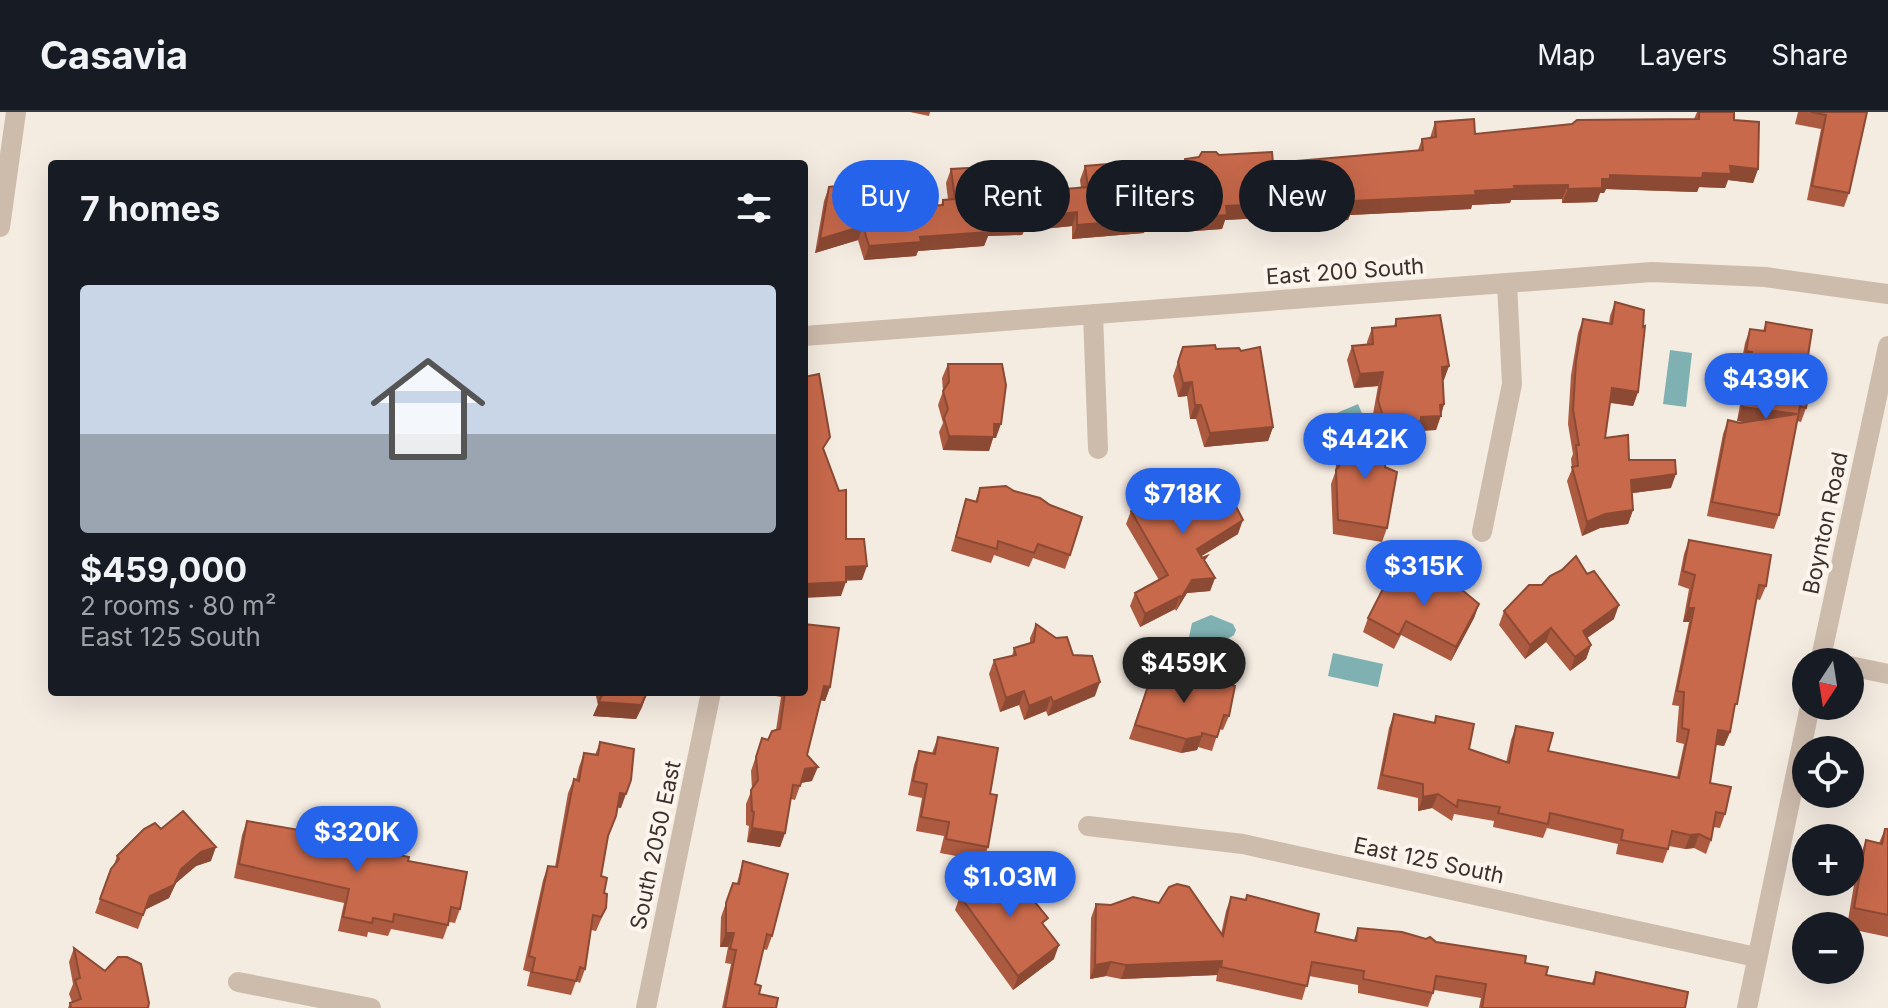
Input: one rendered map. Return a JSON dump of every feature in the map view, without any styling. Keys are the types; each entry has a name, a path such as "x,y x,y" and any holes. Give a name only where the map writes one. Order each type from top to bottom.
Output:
{"street":[{"path":"0,227 16,112"},
{"name":"East 200 South","path":"808,336 1652,272 1765,277 1888,294"},
{"path":"1482,532 1512,384 1507,283"},
{"path":"1093,314 1098,449"},
{"name":"Boynton Road","path":"1827,648 1888,346"},
{"path":"1864,669 1888,674"},
{"name":"South 2050 East","path":"646,1008 710,696"},
{"path":"1747,1008 1807,720"},
{"name":"East 125 South","path":"1088,826 1243,844 1756,957"},
{"path":"238,982 371,1008"}],"water":[{"path":"1670,350 1692,353 1686,407 1663,404"},
{"path":"1358,404 1367,425 1320,445 1311,424"},
{"path":"1211,615 1233,624 1236,630 1234,635 1212,644 1199,643 1189,637 1192,623"},
{"path":"1333,653 1383,664 1378,687 1328,676"}],"building":[{"path":"1699,112 1734,112 1734,120 1759,122 1758,169 1730,166 1731,174 1703,173 1702,178 1610,175 1610,179 1602,179 1602,188 1514,186 1515,189 1475,191 1476,195 1355,201 1355,160 1308,160 1423,150 1422,139 1436,137 1435,122 1474,119 1475,134 1572,124 1577,120 1699,119"},
{"path":"1811,112 1867,112 1849,193 1812,186 1826,115"},
{"path":"1202,152 1216,152 1219,155 1272,152 1273,160 1239,160 1239,205 1226,206 1227,215 1223,215 1223,160 1185,160 1199,157"},
{"path":"951,169 955,169 955,199"},
{"path":"829,187 832,187 832,232 843,232 820,239"},
{"path":"1086,187 1086,224 1077,225 1077,212 1070,213 1070,189"},
{"path":"955,199 955,232 989,232 920,237 921,242 869,246 865,232 939,232 939,205 943,205 943,200"},
{"path":"1615,302 1644,310 1645,326 1638,392 1612,388 1605,438 1628,435 1629,460 1675,460 1676,474 1631,480 1633,510 1605,514 1587,522 1572,467 1578,466 1576,445 1579,445 1573,410 1576,361 1583,319 1612,324"},
{"path":"1440,315 1449,366 1442,367 1444,404 1440,405 1441,416 1421,417 1421,421 1386,426 1378,400 1383,372 1360,374 1352,346 1373,344 1372,328 1396,326 1396,319"},
{"path":"1766,322 1812,330 1805,375 1812,376 1806,408 1800,406 1779,515 1712,502 1728,420 1740,423 1797,414 1742,407 1752,352 1746,351 1750,329 1765,331"},
{"path":"1215,345 1216,349 1239,348 1241,351 1260,347 1273,427 1210,433 1201,405 1195,405 1192,382 1183,383 1178,362 1183,347"},
{"path":"948,364 1002,364 1006,385 1001,424 994,424 994,437 949,436 944,418 948,409 943,391 949,382"},
{"path":"819,374 830,437 823,448 839,491 846,490 846,539 864,539 867,566 846,567 846,582 808,584 808,376"},
{"path":"1387,433 1385,467 1397,472 1387,528 1338,520 1336,470 1343,435"},
{"path":"1221,477 1243,520 1197,549 1202,558 1207,556 1204,560 1215,578 1192,580 1181,598 1145,614 1135,593 1168,575 1131,511 1146,494 1167,490 1180,513 1198,479"},
{"path":"1006,486 1082,517 1070,555 1038,544 1034,553 998,541 997,549 956,537 966,499 977,502 980,488"},
{"path":"1689,540 1771,555 1766,586 1759,585 1730,732 1718,730 1710,783 1731,787 1725,814 1716,812 1711,840 1699,834 1672,831 1668,849 1621,840 1623,830 1550,813 1548,824 1498,813 1500,807 1458,800 1457,807 1438,794 1423,797 1423,784 1382,775 1394,714 1435,723 1436,716 1474,724 1469,749 1509,763 1516,726 1553,733 1548,751 1679,778 1689,730 1682,728 1684,692 1677,691 1694,608 1688,608 1695,575 1683,571"},
{"path":"1576,556 1587,574 1594,571 1619,605 1583,631 1591,645 1575,657 1551,628 1530,645 1504,611 1529,585 1542,585"},
{"path":"1392,571 1426,587 1428,583 1456,585 1479,604 1456,647 1406,621 1399,635 1368,618"},
{"path":"808,624 839,628 830,687 824,686 807,755 818,767 805,769 800,786 793,785 785,833 752,828 754,812 751,790 758,780 756,757 762,738 768,740 772,731 780,729 784,696 808,696"},
{"path":"1036,624 1056,638 1067,637 1073,655 1092,656 1100,682 1053,702 1051,697 1029,706 1024,691 1006,698 994,660 1016,655 1014,648 1034,642"},
{"path":"1155,665 1213,683 1214,680 1235,686 1229,716 1224,715 1217,737 1202,733 1202,736 1186,739 1135,725"},
{"path":"601,696 646,696 641,705 599,702"},
{"path":"938,737 998,748 990,794 997,795 988,847 946,839 949,822 921,817 927,784 913,781 919,751 935,754"},
{"path":"600,742 634,749 631,780 626,794 620,793 608,836 601,876 607,878 604,893 607,894 606,908 601,917 593,915 585,969 580,967 576,981 532,972 535,958 529,956 548,866 557,867 574,779 579,781 584,753 598,755"},
{"path":"183,811 216,847 201,852 181,869 174,885 150,896 143,915 100,899 111,869 119,859 117,856 144,829 155,823 161,829"},
{"path":"247,821 317,833 317,837 339,843 409,857 408,861 467,872 460,909 451,907 448,925 394,914 393,922 373,918 372,923 343,917 349,889 239,864"},
{"path":"1885,829 1888,829 1888,915 1854,908 1856,896 1864,896 1866,840 1882,844"},
{"path":"743,861 788,874 772,936 767,934 755,984 761,986 759,994 778,998 776,1008 725,1008 736,950 730,949 734,933 726,933 726,903 733,883 739,884"},
{"path":"1003,863 1048,918 1042,923 1059,945 1018,976 960,896"},
{"path":"1177,884 1189,887 1223,936 1231,897 1246,900 1247,895 1319,914 1315,932 1356,941 1358,928 1402,932 1426,939 1430,937 1436,942 1526,956 1525,963 1548,967 1546,975 1594,984 1596,972 1688,992 1685,1008 1482,1008 1486,984 1436,976 1433,993 1363,979 1364,971 1312,962 1307,986 1221,967 1222,961 1126,965 1111,962 1095,965 1096,904 1111,905 1133,897 1159,903 1169,887"},
{"path":"74,948 105,971 118,957 127,957 141,964 148,1008 71,1008 70,1003 81,999 75,980 80,978"}]}
